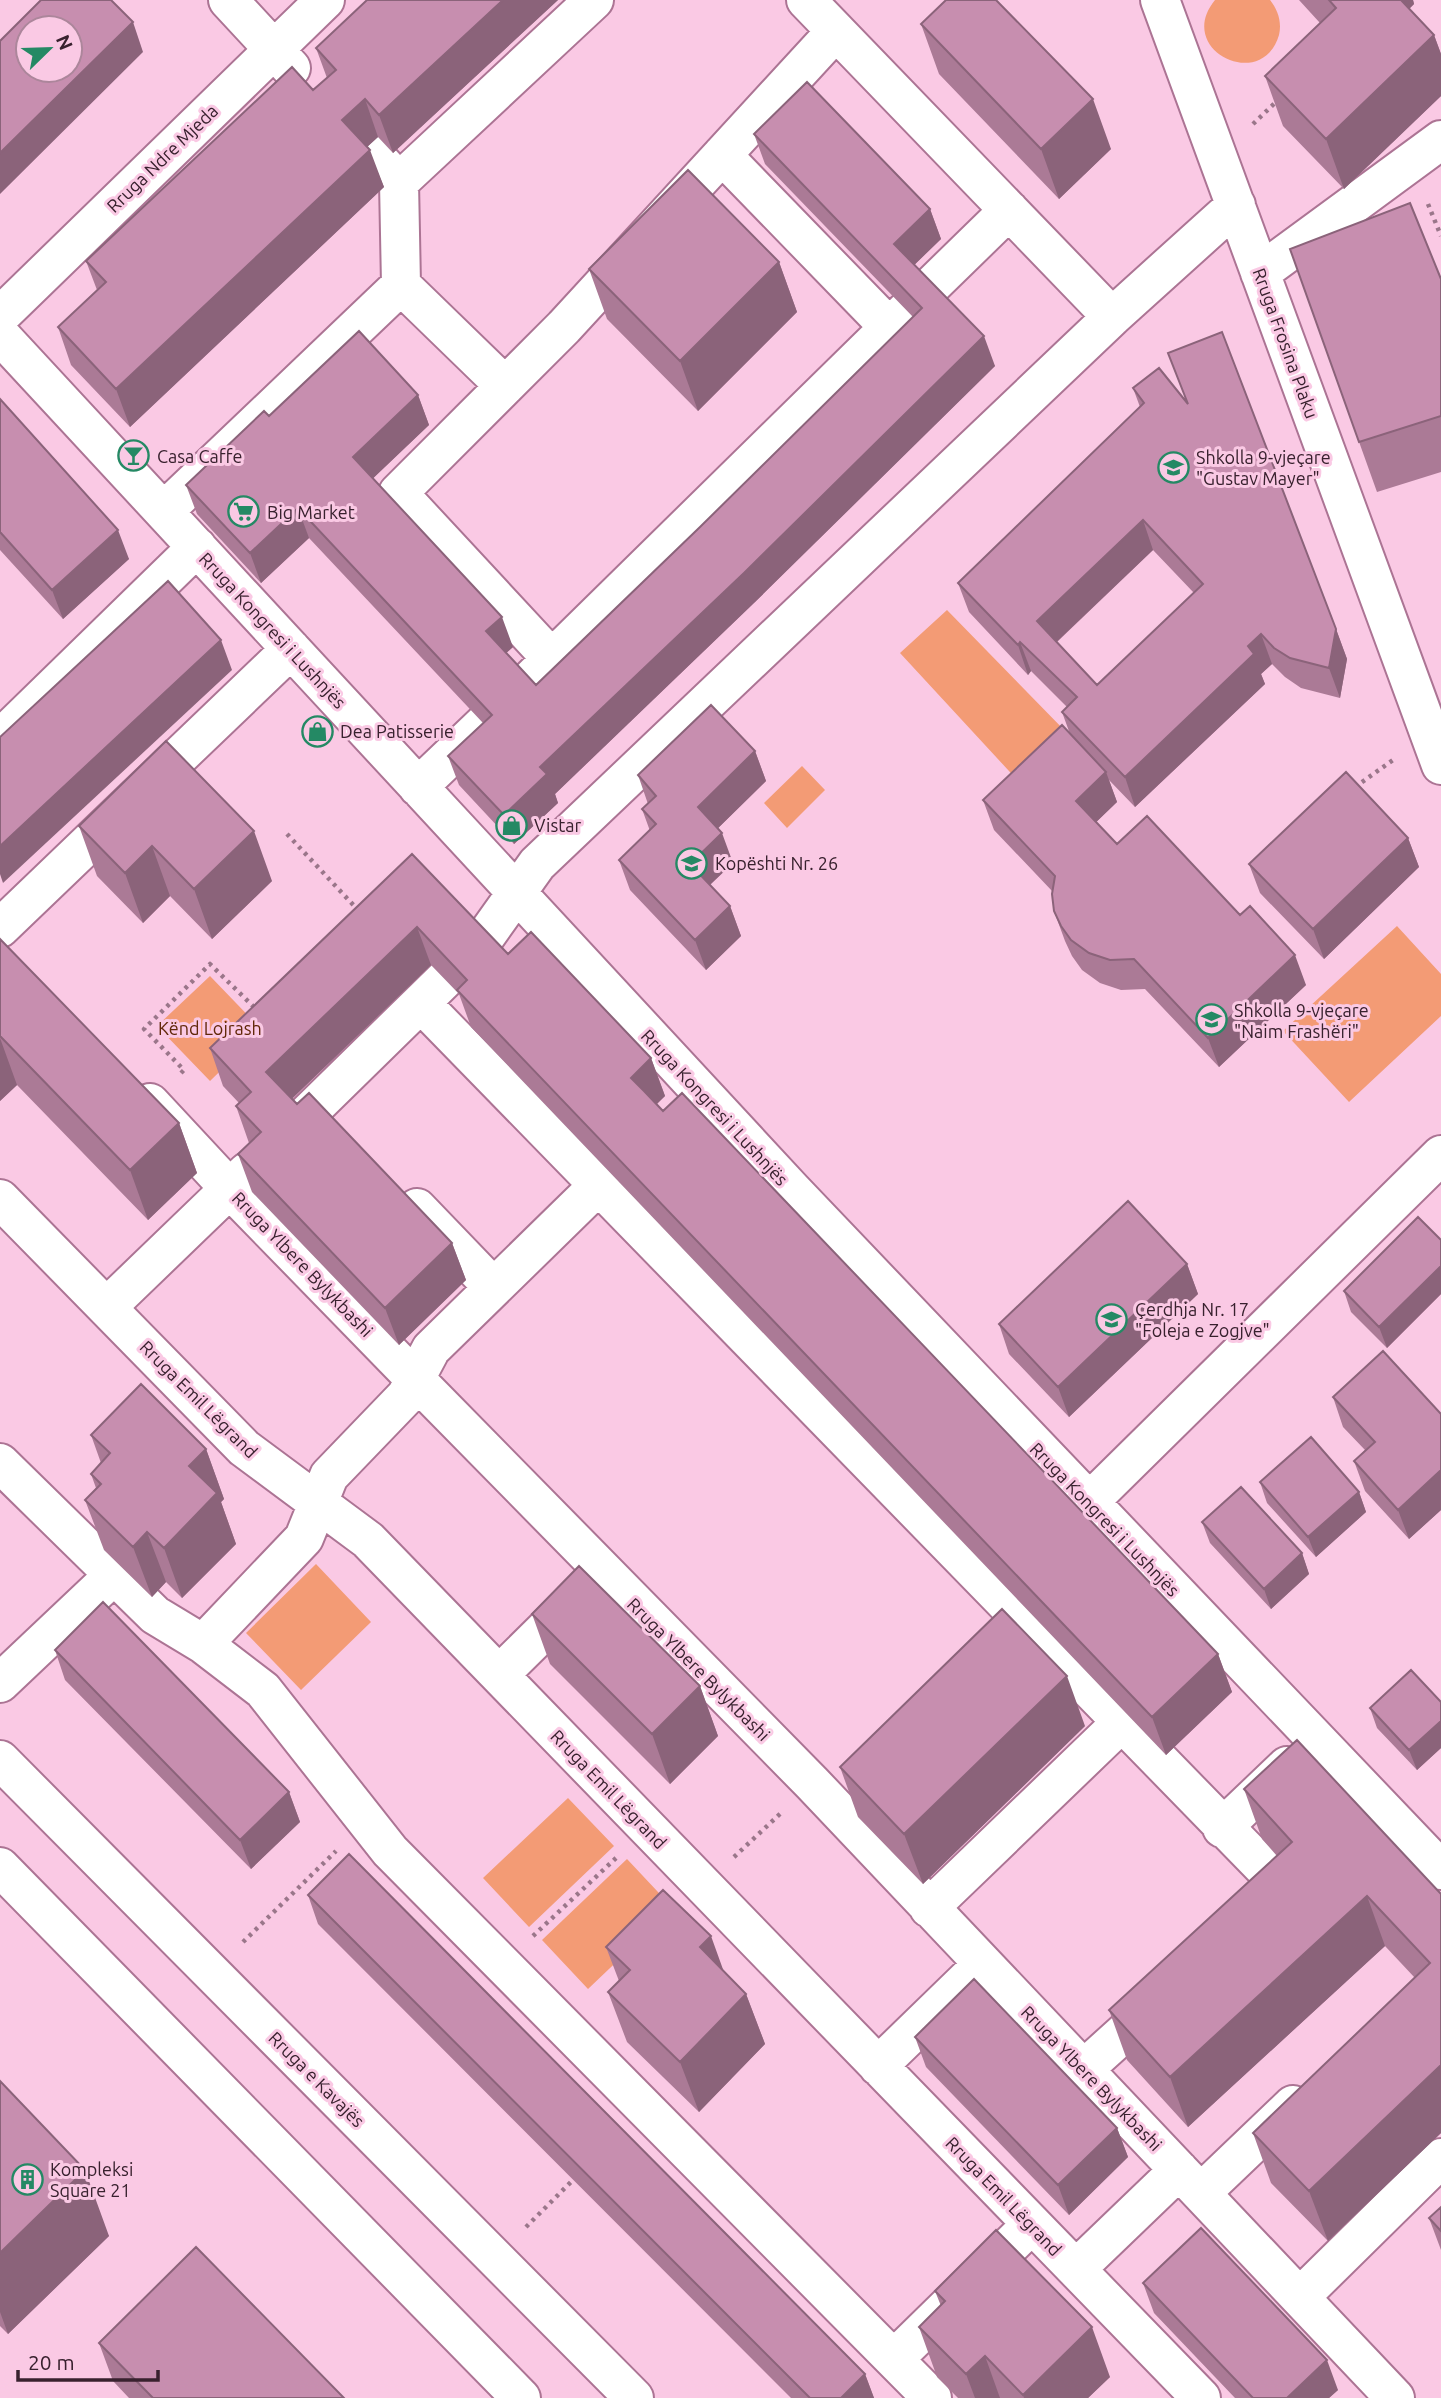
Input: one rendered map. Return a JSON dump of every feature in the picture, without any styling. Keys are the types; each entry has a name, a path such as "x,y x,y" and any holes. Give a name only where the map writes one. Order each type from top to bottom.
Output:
{"street":[{"path":"228,0 311,89"},
{"name":"Rruga Ndre Mjeda","path":"0,316 325,0"},
{"path":"399,181 594,0"},
{"path":"806,0 1112,317"},
{"name":"Rruga Frosina Plaku","path":"1160,0 1437,755"},
{"path":"552,659 398,493 564,327 836,31"},
{"path":"1260,272 1441,140"},
{"path":"367,147 399,181 401,285 505,386"},
{"path":"722,155 906,310"},
{"path":"478,947 537,864 1112,317 1236,205"},
{"path":"522,688 1009,211"},
{"path":"164,511 401,285"},
{"name":"Rruga Kongresi i Lushnjës","path":"0,335 517,894 687,1101 792,1190 1441,1870"},
{"path":"0,739 197,547"},
{"path":"0,928 291,649"},
{"path":"418,787 484,724"},
{"path":"344,1133 306,1115 433,991 1016,1634 1121,1723 1269,1873 1275,1885 1272,1898 1232,1934"},
{"name":"Rruga Ylbere Bylykbashi","path":"123,1074 230,1189 603,1572 835,1794 929,1908 1300,2297 1388,2396"},
{"path":"1089,1502 1441,1155"},
{"path":"107,1307 262,1157"},
{"path":"203,1644 304,1538 330,1476 406,1396 431,1349 605,1179"},
{"path":"391,1182 493,1287"},
{"name":"Rruga Emil Lëgrand","path":"0,1199 244,1448 368,1540 1201,2398"},
{"path":"0,1463 155,1615 203,1644 263,1690 390,1851 932,2398"},
{"path":"499,1675 603,1572"},
{"path":"0,1683 113,1576"},
{"path":"929,1908 1121,1723"},
{"path":"1223,1828 1315,1739"},
{"name":"Rruga e Kavajës","path":"0,1760 634,2398"},
{"path":"0,1867 521,2398"},
{"path":"878,2066 983,1964"},
{"path":"1084,2069 1183,1979"},
{"path":"1076,2269 1318,2080"},
{"path":"1300,2297 1441,2158"},
{"path":"894,2359 1031,2225"}],"path":[{"path":"1218,156 1279,100"},
{"path":"1345,794 1399,756 1437,755"},
{"path":"288,834 360,912"},
{"path":"144,1029 210,964 257,1010 267,1001"},
{"path":"703,1886 835,1794"},
{"path":"243,1942 367,1822"},
{"path":"503,1965 647,1829"},
{"path":"526,2227 573,2180"}],"green space":[{"path":"1215,0 1270,0 1280,25 1279,35 1270,52 1256,61 1240,63 1225,58 1213,48 1205,35 1205,18"},
{"path":"947,610 1068,734 1021,784 900,653"},
{"path":"802,766 825,790 787,828 764,803"},
{"path":"1397,926 1441,974 1441,1016 1349,1102 1283,1031"},
{"name":"Kënd Lojrash","path":"210,976 262,1030 210,1081 157,1026"},
{"path":"316,1564 371,1622 301,1690 246,1633"},
{"path":"568,1798 614,1846 529,1927 483,1878"},
{"path":"627,1859 673,1908 588,1989 542,1940"}],"building":[{"path":"41,0 111,0 133,22 84,70 84,14 27,14"},
{"path":"367,0 503,0 379,115 365,99 342,120 370,150 116,389 58,327 106,282 86,261 292,67 313,90 336,70 316,48"},
{"path":"946,0 996,0 1093,99 1041,149 921,24"},
{"path":"1329,0 1401,0 1434,35 1326,139 1265,76 1336,8"},
{"path":"14,27 14,84 70,84 0,153 0,41"},
{"path":"807,82 930,209 894,244 984,336 744,573 540,767 547,774 504,815 448,756 492,715 298,508 250,553 186,485 264,411 269,416 359,331 418,395 353,457 502,617 486,631 536,685 922,308 754,134"},
{"path":"688,170 779,262 680,361 589,269"},
{"path":"1410,203 1441,279 1441,416 1359,442 1290,249"},
{"path":"1222,332 1336,629 1329,668 1290,658 1274,648 1261,634 1248,646 1254,654 1125,777 1062,712 1077,697 1020,642 1018,645 958,583 1144,403 1133,388 1159,368 1188,404 1168,353","holes":["1143,520 1203,584 1097,685 1037,621"]},
{"path":"0,399 118,530 52,590 0,532"},
{"path":"168,581 221,640 0,846 0,737"},
{"path":"711,705 755,751 698,807 722,833 690,864 730,906 695,940 619,860 656,824 642,809 656,796 638,775"},
{"path":"1062,725 1106,772 1076,801 1117,844 1147,816 1240,915 1250,906 1295,955 1208,1038 1134,959 1110,960 1089,953 1071,940 1054,911 1052,894 1055,876 983,800"},
{"path":"166,741 254,831 194,889 152,846 125,873 79,826"},
{"path":"1346,772 1408,838 1313,929 1249,864"},
{"path":"412,854 508,954 531,932 651,1058 631,1078 663,1111 682,1093 1218,1654 1152,1717 457,990 467,980 417,927 266,1072 297,1104 309,1093 452,1243 385,1308 238,1154 261,1132 236,1106 251,1092 210,1048"},
{"path":"0,939 179,1123 130,1170 0,1036"},
{"path":"1128,1201 1187,1264 1058,1387 999,1324"},
{"path":"1418,1217 1441,1240 1441,1266 1379,1327 1344,1291"},
{"path":"1383,1351 1441,1414 1441,1470 1398,1510 1354,1461 1375,1442 1333,1397"},
{"path":"141,1384 206,1449 189,1466 217,1493 164,1548 147,1532 133,1547 85,1500 101,1484 91,1474 110,1453 91,1435"},
{"path":"1311,1437 1359,1492 1308,1537 1260,1482"},
{"path":"1241,1487 1302,1553 1264,1589 1202,1522"},
{"path":"579,1566 700,1686 652,1734 532,1614"},
{"path":"103,1602 289,1792 240,1840 55,1650"},
{"path":"1002,1609 1067,1676 904,1834 840,1767"},
{"path":"1411,1670 1441,1702 1441,1721 1409,1750 1370,1708"},
{"path":"1297,1740 1441,1894 1441,2065 1309,2191 1253,2133 1430,1963 1367,1896 1170,2077 1109,2010 1292,1842 1244,1789"},
{"path":"349,1854 865,2374 841,2398 810,2398 308,1895"},
{"path":"663,1890 711,1936 700,1947 746,1994 680,2062 608,1992 630,1970 606,1947"},
{"path":"974,1979 1117,2128 1058,2185 915,2037"},
{"path":"0,2081 85,2170 0,2253"},
{"path":"1441,2207 1441,2231 1429,2218"},
{"path":"1201,2228 1327,2360 1287,2398 1253,2398 1143,2283"},
{"path":"996,2230 1092,2327 1023,2395 985,2356 966,2374 919,2327 945,2301 935,2291"},
{"path":"196,2247 344,2398 153,2398 99,2343"}],"place":[{"name":"Casa Caffe","path":"134,456"},
{"name":"Shkolla 9-vjeçare \"Gustav Mayer\"","path":"1173,467"},
{"name":"Big Market","path":"244,512"},
{"name":"Dea Patisserie","path":"317,731"},
{"name":"Vistar","path":"511,825"},
{"name":"Kopështi Nr. 26","path":"692,863"},
{"name":"Shkolla 9-vjeçare \"Naim Frashëri\"","path":"1211,1020"},
{"name":"Çerdhja Nr. 17 \"Foleja e Zogjve\"","path":"1112,1319"},
{"name":"Kompleksi Square 21","path":"27,2179"}]}
